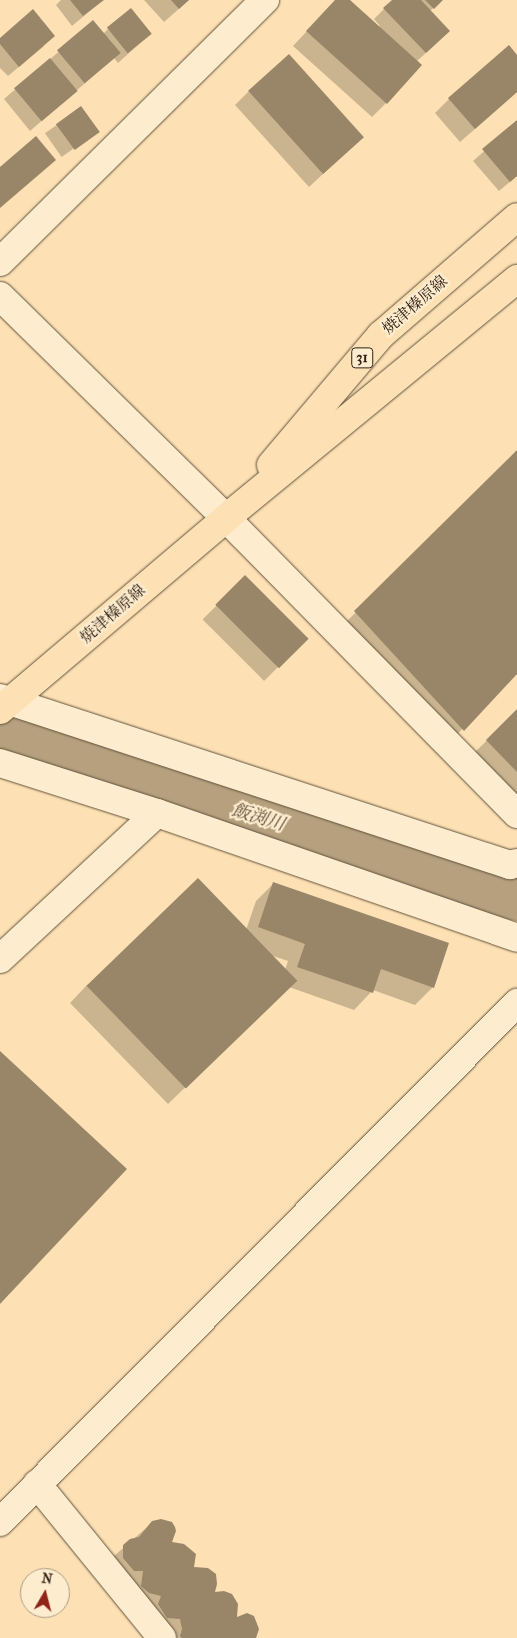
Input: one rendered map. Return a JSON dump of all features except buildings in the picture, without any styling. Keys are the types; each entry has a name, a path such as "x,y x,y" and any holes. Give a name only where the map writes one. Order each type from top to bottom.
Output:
{"main road":[{"name":"焼津榛原線","path":"226,518 381,334 517,217"},
{"name":"焼津榛原線","path":"4,703 517,279"}],"street":[{"path":"0,262 264,0"},
{"path":"0,296 226,518 517,814"},
{"path":"4,703 501,862 517,864"},
{"path":"0,763 157,813 517,938"},
{"path":"0,959 157,813"},
{"path":"0,1522 517,1003"},
{"path":"37,1484 162,1638"}],"waterway":[{"name":"飯渕川","path":"0,737 517,898"}]}
